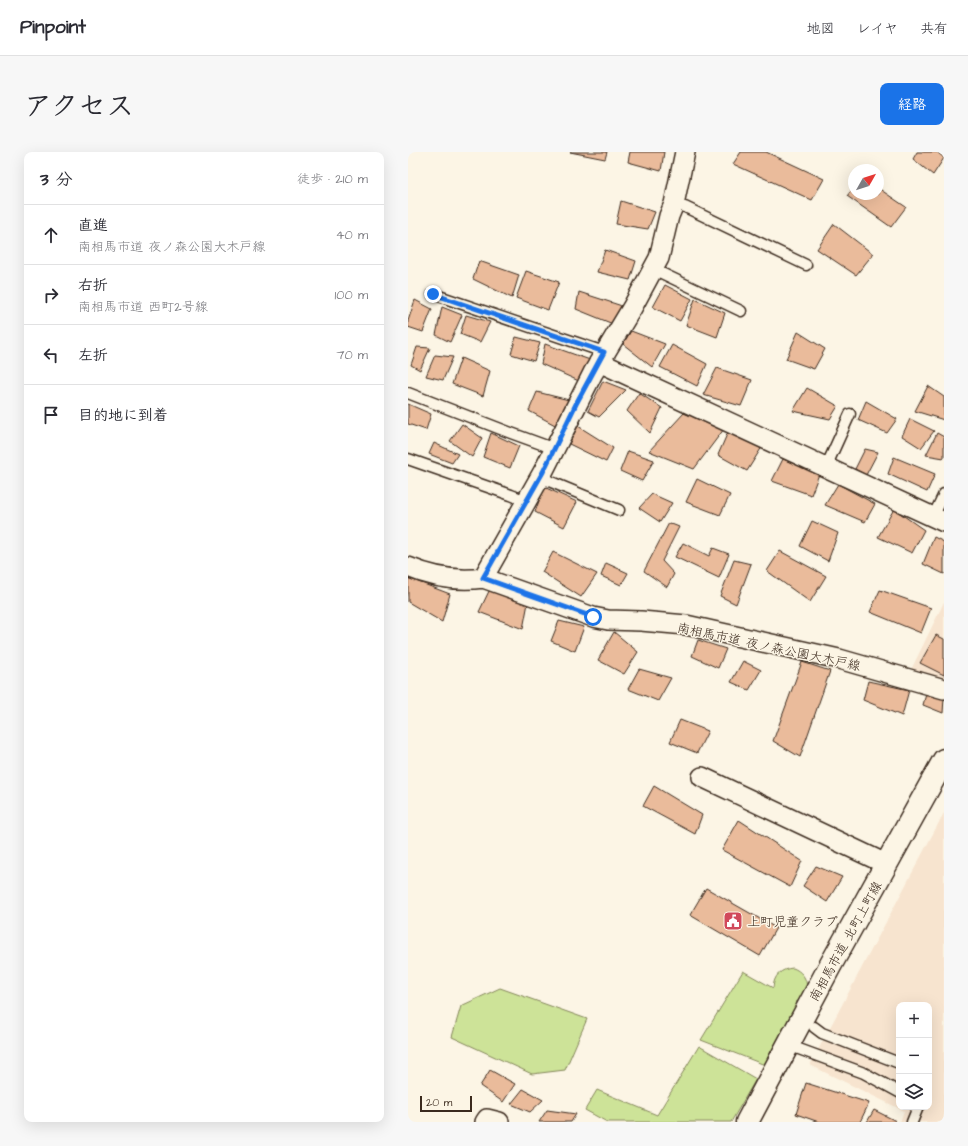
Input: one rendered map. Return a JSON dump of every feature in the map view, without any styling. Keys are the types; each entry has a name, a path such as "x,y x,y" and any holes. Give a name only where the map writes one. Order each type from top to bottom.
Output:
{"street":[{"path":"483,578 541,476 577,402 632,308 659,258 669,216 674,204 685,152"},
{"path":"602,357 826,467 939,519"},
{"name":"南相馬市道 夜ノ森公園大木戸線","path":"408,567 426,574 457,580 483,578 593,617 608,620 641,621 686,626 839,659 944,689"},
{"name":"南相馬市道 北町上町線","path":"747,1122 886,864 944,760"},
{"path":"702,777 886,864"},
{"path":"485,1122 487,1119 499,1122"}],"lane":[{"path":"674,204 685,207 806,265"},
{"path":"653,269 741,311"},
{"path":"433,294 602,357"},
{"path":"408,393 555,449"},
{"path":"826,467 850,414"},
{"path":"408,460 526,501"},
{"path":"541,476 549,481 619,510"},
{"path":"939,519 944,494"},
{"path":"814,1027 822,1033 896,1062"},
{"path":"788,1045 864,1073 896,1090"},
{"path":"912,1122 917,1110"}],"shaded area":[{"path":"944,602 944,683 910,672"},
{"path":"944,813 944,1122 900,1122 904,1111 902,1110 932,1110 932,1002 896,1002 896,1107 810,1065"}],"green space":[{"path":"793,968 805,979 805,994 796,1002 799,1004 765,1065 701,1040 743,971 773,988 778,974"},
{"path":"500,988 587,1019 565,1070 532,1074 452,1037 461,1006"},
{"path":"699,1046 756,1079 731,1122 607,1122 585,1110 597,1090 657,1115"}],"building":[{"path":"570,152 607,152 605,159"},
{"path":"630,152 664,152 661,171 628,162"},
{"path":"741,152 766,152 824,179 812,200 733,164"},
{"path":"917,152 937,152 944,158 933,175 913,159"},
{"path":"884,192 906,207 891,227 853,200 884,200"},
{"path":"621,201 655,212 648,229 616,224"},
{"path":"834,224 873,254 856,275 817,249"},
{"path":"605,250 636,261 630,280 597,272"},
{"path":"479,261 519,275 512,298 473,279"},
{"path":"526,271 559,282 548,310 516,298"},
{"path":"665,285 692,299 680,321 653,307"},
{"path":"579,292 622,306 613,324 576,309"},
{"path":"695,299 725,313 717,337 686,325"},
{"path":"415,300 432,309 423,332 408,327 408,321"},
{"path":"442,307 462,315 450,342 436,335"},
{"path":"466,315 490,322 480,342 460,334"},
{"path":"631,331 665,344 652,367 623,344"},
{"path":"798,332 825,349 814,369 786,359"},
{"path":"516,337 540,343 534,361 511,354"},
{"path":"545,344 590,360 581,382 541,364"},
{"path":"672,345 707,364 697,386 660,367"},
{"path":"417,347 430,348 420,370 411,365"},
{"path":"435,355 453,357 443,380 426,376"},
{"path":"461,358 490,371 483,396 452,384"},
{"path":"717,368 752,380 741,406 703,395"},
{"path":"603,381 626,390 599,417 588,411"},
{"path":"928,386 944,397 944,420 915,411"},
{"path":"807,388 838,406 830,419 793,411"},
{"path":"537,392 569,400 557,426 529,411"},
{"path":"639,393 662,408 650,433 627,411"},
{"path":"866,401 897,419 887,433 858,420"},
{"path":"408,404 431,414 426,430 408,424"},
{"path":"684,413 724,429 694,469 649,451"},
{"path":"910,419 934,431 921,448 902,436"},
{"path":"462,424 482,438 472,457 450,441"},
{"path":"578,426 613,448 606,462 569,444"},
{"path":"728,432 762,447 747,471 718,455"},
{"path":"491,433 519,446 510,468 483,457"},
{"path":"937,433 944,437 944,458 926,455"},
{"path":"434,443 458,454 452,463 429,454"},
{"path":"865,449 878,452 866,475 855,469"},
{"path":"628,451 654,460 642,481 620,471"},
{"path":"894,457 935,474 927,492 888,474"},
{"path":"783,459 819,474 811,495 772,481"},
{"path":"697,479 730,495 720,515 686,502"},
{"path":"838,484 875,504 865,522 825,505"},
{"path":"544,487 577,502 564,527 535,512"},
{"path":"652,494 672,503 660,522 639,508"},
{"path":"894,509 924,530 912,553 878,537"},
{"path":"812,521 838,533 828,561 800,546"},
{"path":"669,523 679,527 662,561 674,574 667,587 644,571"},
{"path":"934,537 944,542 944,574 923,564"},
{"path":"683,543 709,556 713,548 729,554 719,578 675,557"},
{"path":"780,551 826,576 810,602 767,571"},
{"path":"553,552 597,574 581,597 542,572"},
{"path":"734,560 751,564 736,604 720,596"},
{"path":"606,563 628,573 621,585 601,576"},
{"path":"408,578 450,594 442,622 408,602"},
{"path":"490,589 528,603 523,629 479,612"},
{"path":"880,590 931,608 921,633 870,612"},
{"path":"559,621 584,627 575,651 551,641"},
{"path":"614,632 638,652 624,674 598,660"},
{"path":"936,635 944,639 944,675 920,663"},
{"path":"698,640 726,649 718,668 692,656"},
{"path":"743,661 761,670 749,690 731,682"},
{"path":"802,662 830,671 800,757 773,741"},
{"path":"639,669 671,678 658,701 628,689"},
{"path":"868,681 909,690 902,716 863,700"},
{"path":"926,694 944,698 943,713 923,705"},
{"path":"680,720 708,731 697,753 670,742"},
{"path":"654,786 702,815 695,834 643,806"},
{"path":"739,820 802,861 790,887 722,850"},
{"path":"816,866 842,877 827,902 803,886"},
{"name":"上町児童クラブ","path":"706,888 776,928 760,956 690,915"},
{"path":"490,1070 515,1084 503,1102 480,1086"},
{"path":"806,1083 869,1103 860,1122 819,1122 796,1114"},
{"path":"523,1089 543,1100 530,1112 511,1104"},
{"path":"547,1110 576,1114 571,1122 539,1122"},
{"path":"874,1110 896,1121 867,1122"}],"place":[{"name":"上町児童クラブ","path":"733,921"}],"route":[{"path":"433,294 604,352 577,402 558,444 483,578 593,617"}]}
